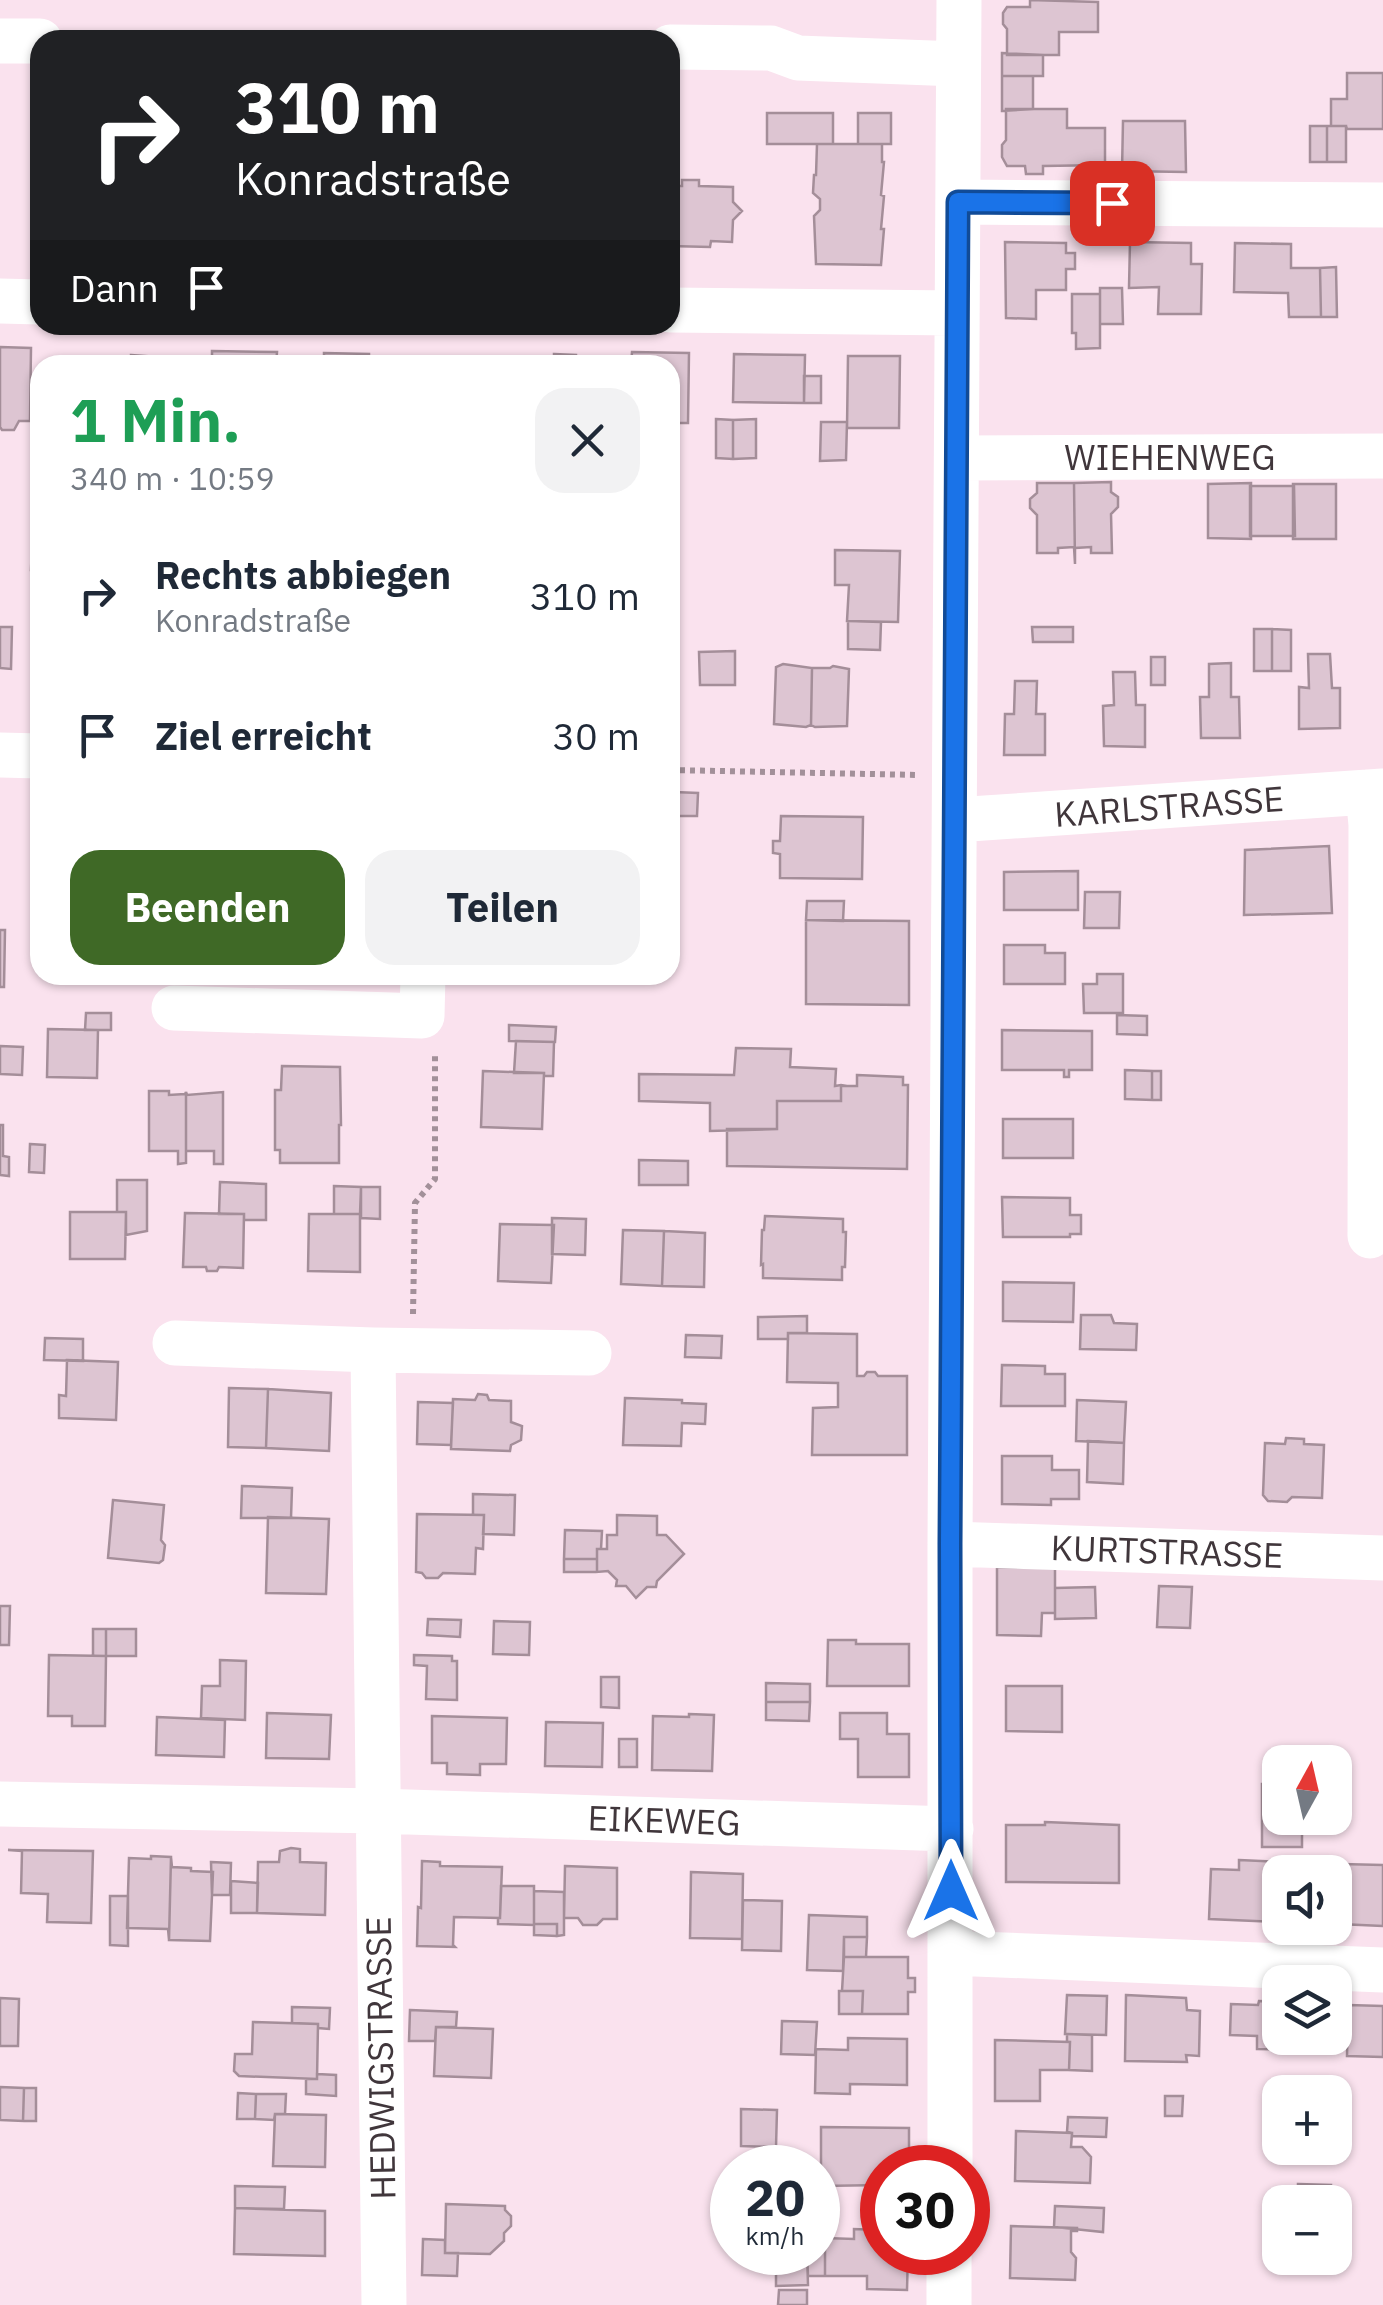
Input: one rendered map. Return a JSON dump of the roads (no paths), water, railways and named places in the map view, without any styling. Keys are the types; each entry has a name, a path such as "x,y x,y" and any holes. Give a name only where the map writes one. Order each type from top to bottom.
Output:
{"street":[{"path":"950,2145 959,0"},
{"path":"0,41 30,41"},
{"path":"680,47 771,48 798,58 958,64"},
{"path":"958,202 1383,204"},
{"path":"0,301 30,302"},
{"path":"680,310 957,313"},
{"name":"WIEHENWEG","path":"957,458 1383,456"},
{"path":"0,755 30,756"},
{"path":"1370,1236 1371,825 1376,792"},
{"name":"KARLSTRASSE","path":"955,820 1376,792"},
{"path":"174,1008 422,996"},
{"path":"175,1342 589,1353"},
{"path":"377,1811 392,1350"},
{"name":"KURTSTRASSE","path":"950,1544 1383,1558"},
{"name":"EIKEWEG","path":"0,1804 952,1829"},
{"name":"HEDWIGSTRASSE","path":"377,1811 384,2305"},
{"path":"951,1953 1383,1970"},
{"path":"949,2275 949,2305"}]}
